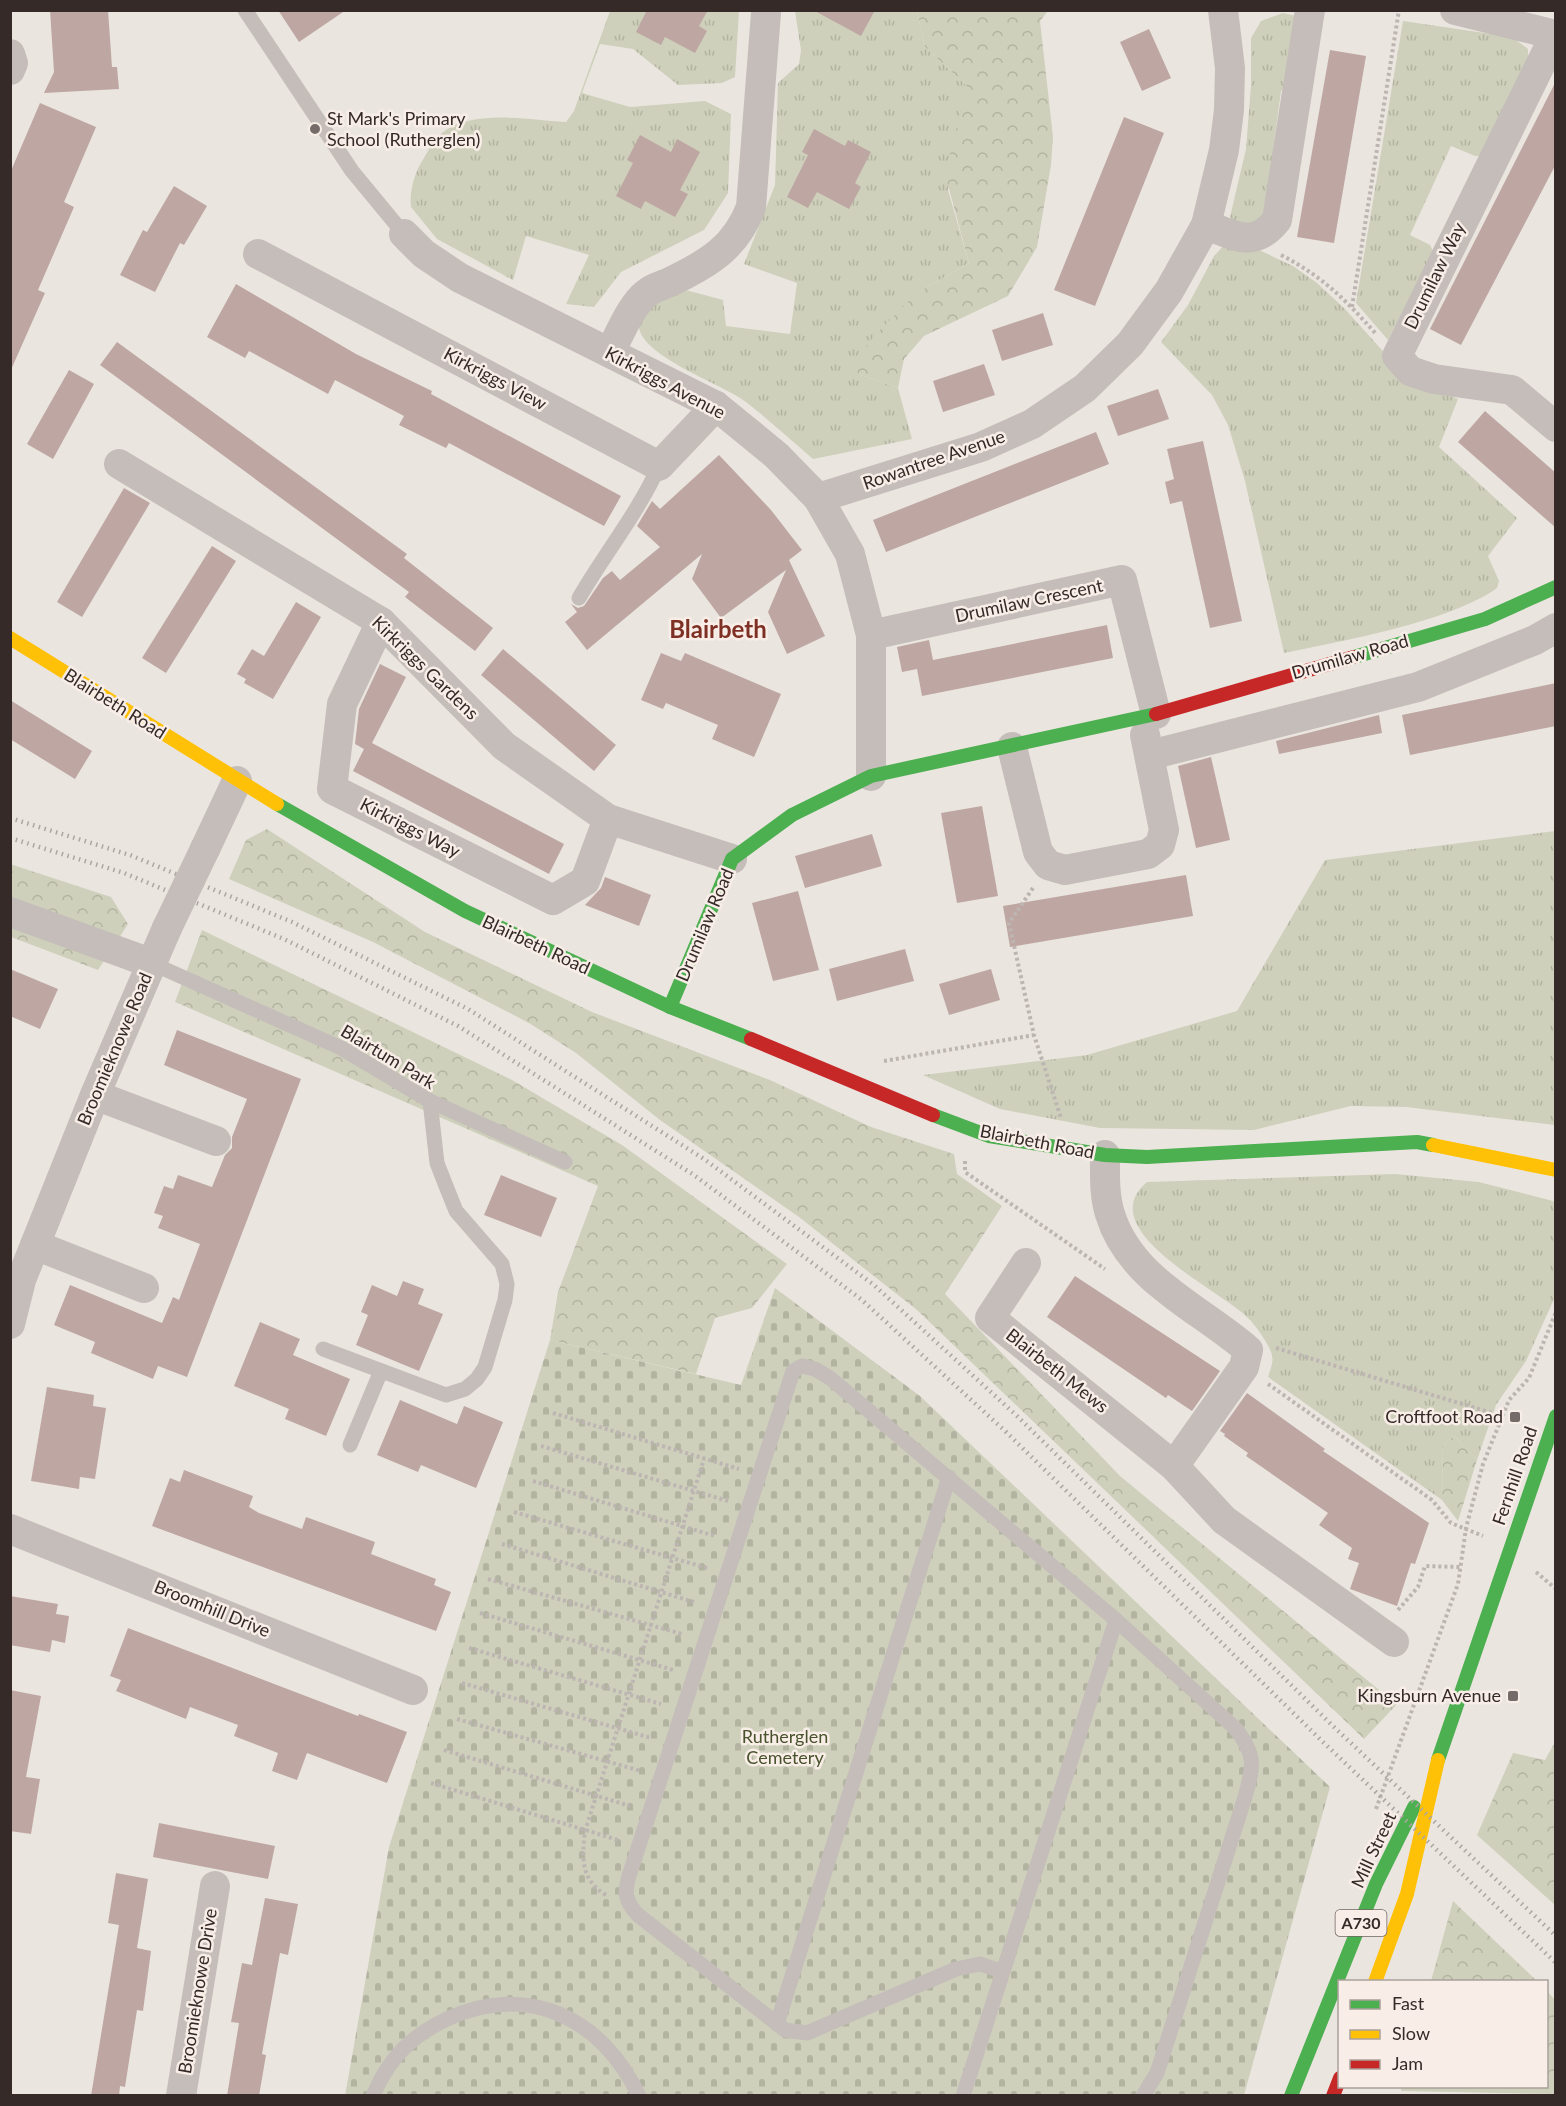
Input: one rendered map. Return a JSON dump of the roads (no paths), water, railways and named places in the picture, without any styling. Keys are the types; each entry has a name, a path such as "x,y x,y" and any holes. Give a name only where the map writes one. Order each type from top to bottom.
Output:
{"main road":[{"name":"Drumilaw Road","path":"670,1007 732,858 792,815 871,776 1149,716 1485,619 1556,587"},
{"name":"Blairbeth Road","path":"10,638 237,781 465,911 670,1007 828,1070 893,1100 989,1136 1105,1155 1147,1157 1417,1142 1474,1151 1556,1170"},
{"name":"Fernhill Road","path":"1509,1548 1556,1416"},
{"name":"Mill Street","path":"1376,1980 1407,1894 1440,1754 1490,1611 1509,1548"},
{"name":"Mill Street","path":"1291,2096 1376,1884 1440,1754"}],"street":[{"name":"Rowantree Avenue","path":"818,498 981,447 1032,424 1085,388 1130,344 1169,291 1206,225 1224,150 1229,110 1230,68 1223,10"},
{"path":"1206,225 1237,237 1254,239 1267,233 1277,220 1310,10"},
{"path":"1455,10 1555,35"},
{"path":"610,352 633,311 647,292 706,264 721,254 745,224 751,207 766,13"},
{"name":"Drumilaw Way","path":"1555,35 1397,357 1410,371 1434,380 1512,390 1556,427"},
{"path":"10,54 13,63 10,70"},
{"name":"Kirkriggs Avenue","path":"404,234 424,254 460,278 716,406 776,454 818,498 850,554 871,635 871,776"},
{"name":"Kirkriggs View","path":"258,254 659,466"},
{"path":"659,466 716,406"},
{"name":"Kirkriggs Gardens","path":"120,464 381,622 504,746 608,819 732,858"},
{"name":"Drumilaw Crescent","path":"871,635 1122,580 1149,716"},
{"name":"Kirkriggs Way","path":"381,622 342,704 332,789 553,900 585,881 608,819"},
{"path":"1150,755 1418,687 1535,640 1556,628"},
{"path":"1012,747 1038,852 1048,865 1065,870 1148,854 1160,845 1164,830 1150,755 1149,716"},
{"name":"Broomieknowe Road","path":"10,1324 16,1279 35,1245 151,963 237,781"},
{"path":"10,912 151,963"},
{"path":"95,1095 216,1141"},
{"name":"Blairbeth Road","path":"1105,1155 1106,1194 1117,1233 1150,1278 1246,1359 1174,1466"},
{"path":"35,1245 144,1287"},
{"name":"Blairbeth Mews","path":"1026,1263 990,1318 1174,1466 1224,1520 1386,1636"},
{"name":"Broomhill Drive","path":"10,1529 413,1690"},
{"name":"Broomieknowe Drive","path":"181,2096 215,1886"}],"lane":[{"path":"245,10 352,171 404,234"},
{"path":"579,598 611,546 641,505 659,466"},
{"name":"Blairtum Park","path":"151,963 341,1048 430,1101 437,1163 456,1210 502,1264 507,1284 506,1300 485,1367 465,1389 446,1395 323,1349"},
{"path":"430,1101 565,1162"},
{"path":"1001,1971 980,1964 956,1969 807,2032 795,2033 777,2024 627,1904 625,1890 793,1371 802,1366 815,1369 830,1378 949,1477 1116,1620 1235,1728 1246,1742 1252,1758 1245,1797 1160,2062 1152,2085 1143,2096"},
{"path":"350,1445 381,1371"},
{"path":"777,2024 949,1477"},
{"path":"963,2096 1001,1971 1116,1620"},
{"path":"373,2096 382,2072 401,2049 423,2030 475,2007 530,2004 557,2012 597,2037 616,2057 639,2096"}],"railway":[{"path":"10,818 130,855 292,922 468,1009 704,1159 874,1285 1017,1416 1336,1729 1556,1936"},
{"path":"10,838 124,873 284,939 458,1026 694,1175 862,1300 1004,1430 1323,1742 1556,1963"}],"place":[{"name":"St Mark's Primary School (Rutherglen)","path":"315,129"},
{"name":"Croftfoot Road","path":"1515,1417"},
{"name":"Kingsburn Avenue","path":"1513,1696"}],"district":[{"name":"Blairbeth","path":"718,630"}],"park label":[{"name":"Rutherglen Cemetery","path":"785,1747"}]}
